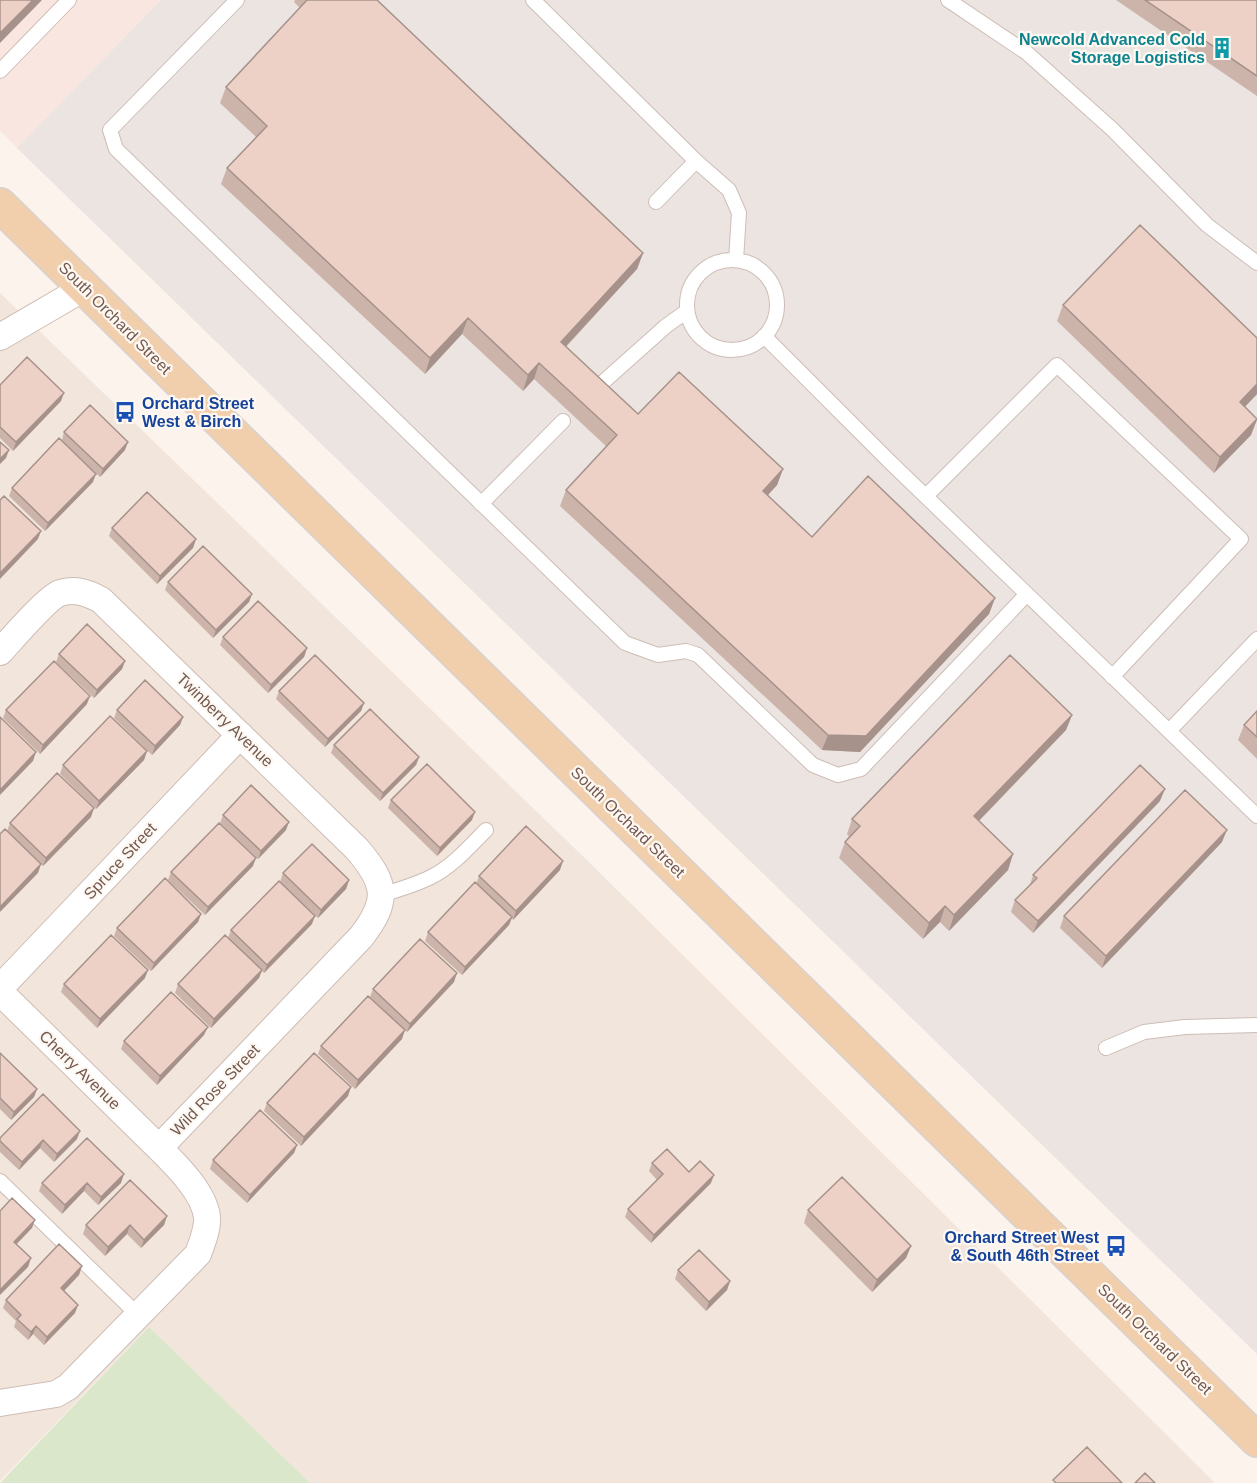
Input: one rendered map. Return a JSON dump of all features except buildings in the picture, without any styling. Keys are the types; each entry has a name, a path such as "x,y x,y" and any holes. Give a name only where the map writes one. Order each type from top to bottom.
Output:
{"main road":[{"name":"South Orchard Street","path":"0,205 1257,1440"}],"street":[{"path":"0,337 84,288"},
{"name":"Twinberry Avenue","path":"0,652 59,593 88,592 101,600 357,849 368,862 379,885"},
{"name":"Spruce Street","path":"0,990 240,735"},
{"name":"Wild Rose Street","path":"0,1403 56,1394 68,1387 198,1254 206,1229 207,1217 198,1196 181,1170 159,1148 361,937 374,920 380,906 379,885"},
{"name":"Cherry Avenue","path":"0,990 159,1148"}],"lane":[{"path":"0,71 69,0"},
{"path":"237,0 110,130 116,149 624,644 658,655 686,651 698,655 813,765 838,775 861,769 1027,594"},
{"path":"532,0 729,190 739,213 736,260"},
{"path":"948,0 1027,53 1113,130 1207,225 1257,263"},
{"path":"656,202 696,160"},
{"path":"736,260 759,269 768,278 777,301 776,314 772,326 753,344 740,349 725,349 711,345 700,336 692,325 687,311 687,298 699,274 722,261 736,260"},
{"path":"601,384 666,326 687,311"},
{"path":"764,336 1257,816"},
{"path":"926,496 1057,365 1241,539 1112,677"},
{"path":"481,504 563,422"},
{"path":"1169,731 1257,639"},
{"path":"379,885 410,887 434,876 462,854 486,830"},
{"path":"1106,1048 1144,1032 1185,1027 1257,1025"},
{"path":"0,1181 138,1316"}],"shaded area":[{"path":"0,0 161,0 17,148 0,131"},
{"path":"161,0 1257,0 1257,1354 17,148"},
{"path":"0,293 594,867 1215,1483 310,1483 149,1327 0,1481"}],"green space":[{"path":"149,1327 310,1483 0,1483"}],"place":[{"name":"Newcold Advanced Cold Storage Logistics","path":"1222,48"},
{"name":"Orchard Street West & Birch","path":"125,412"},
{"name":"Orchard Street West & South 46th Street","path":"1116,1246"}]}
